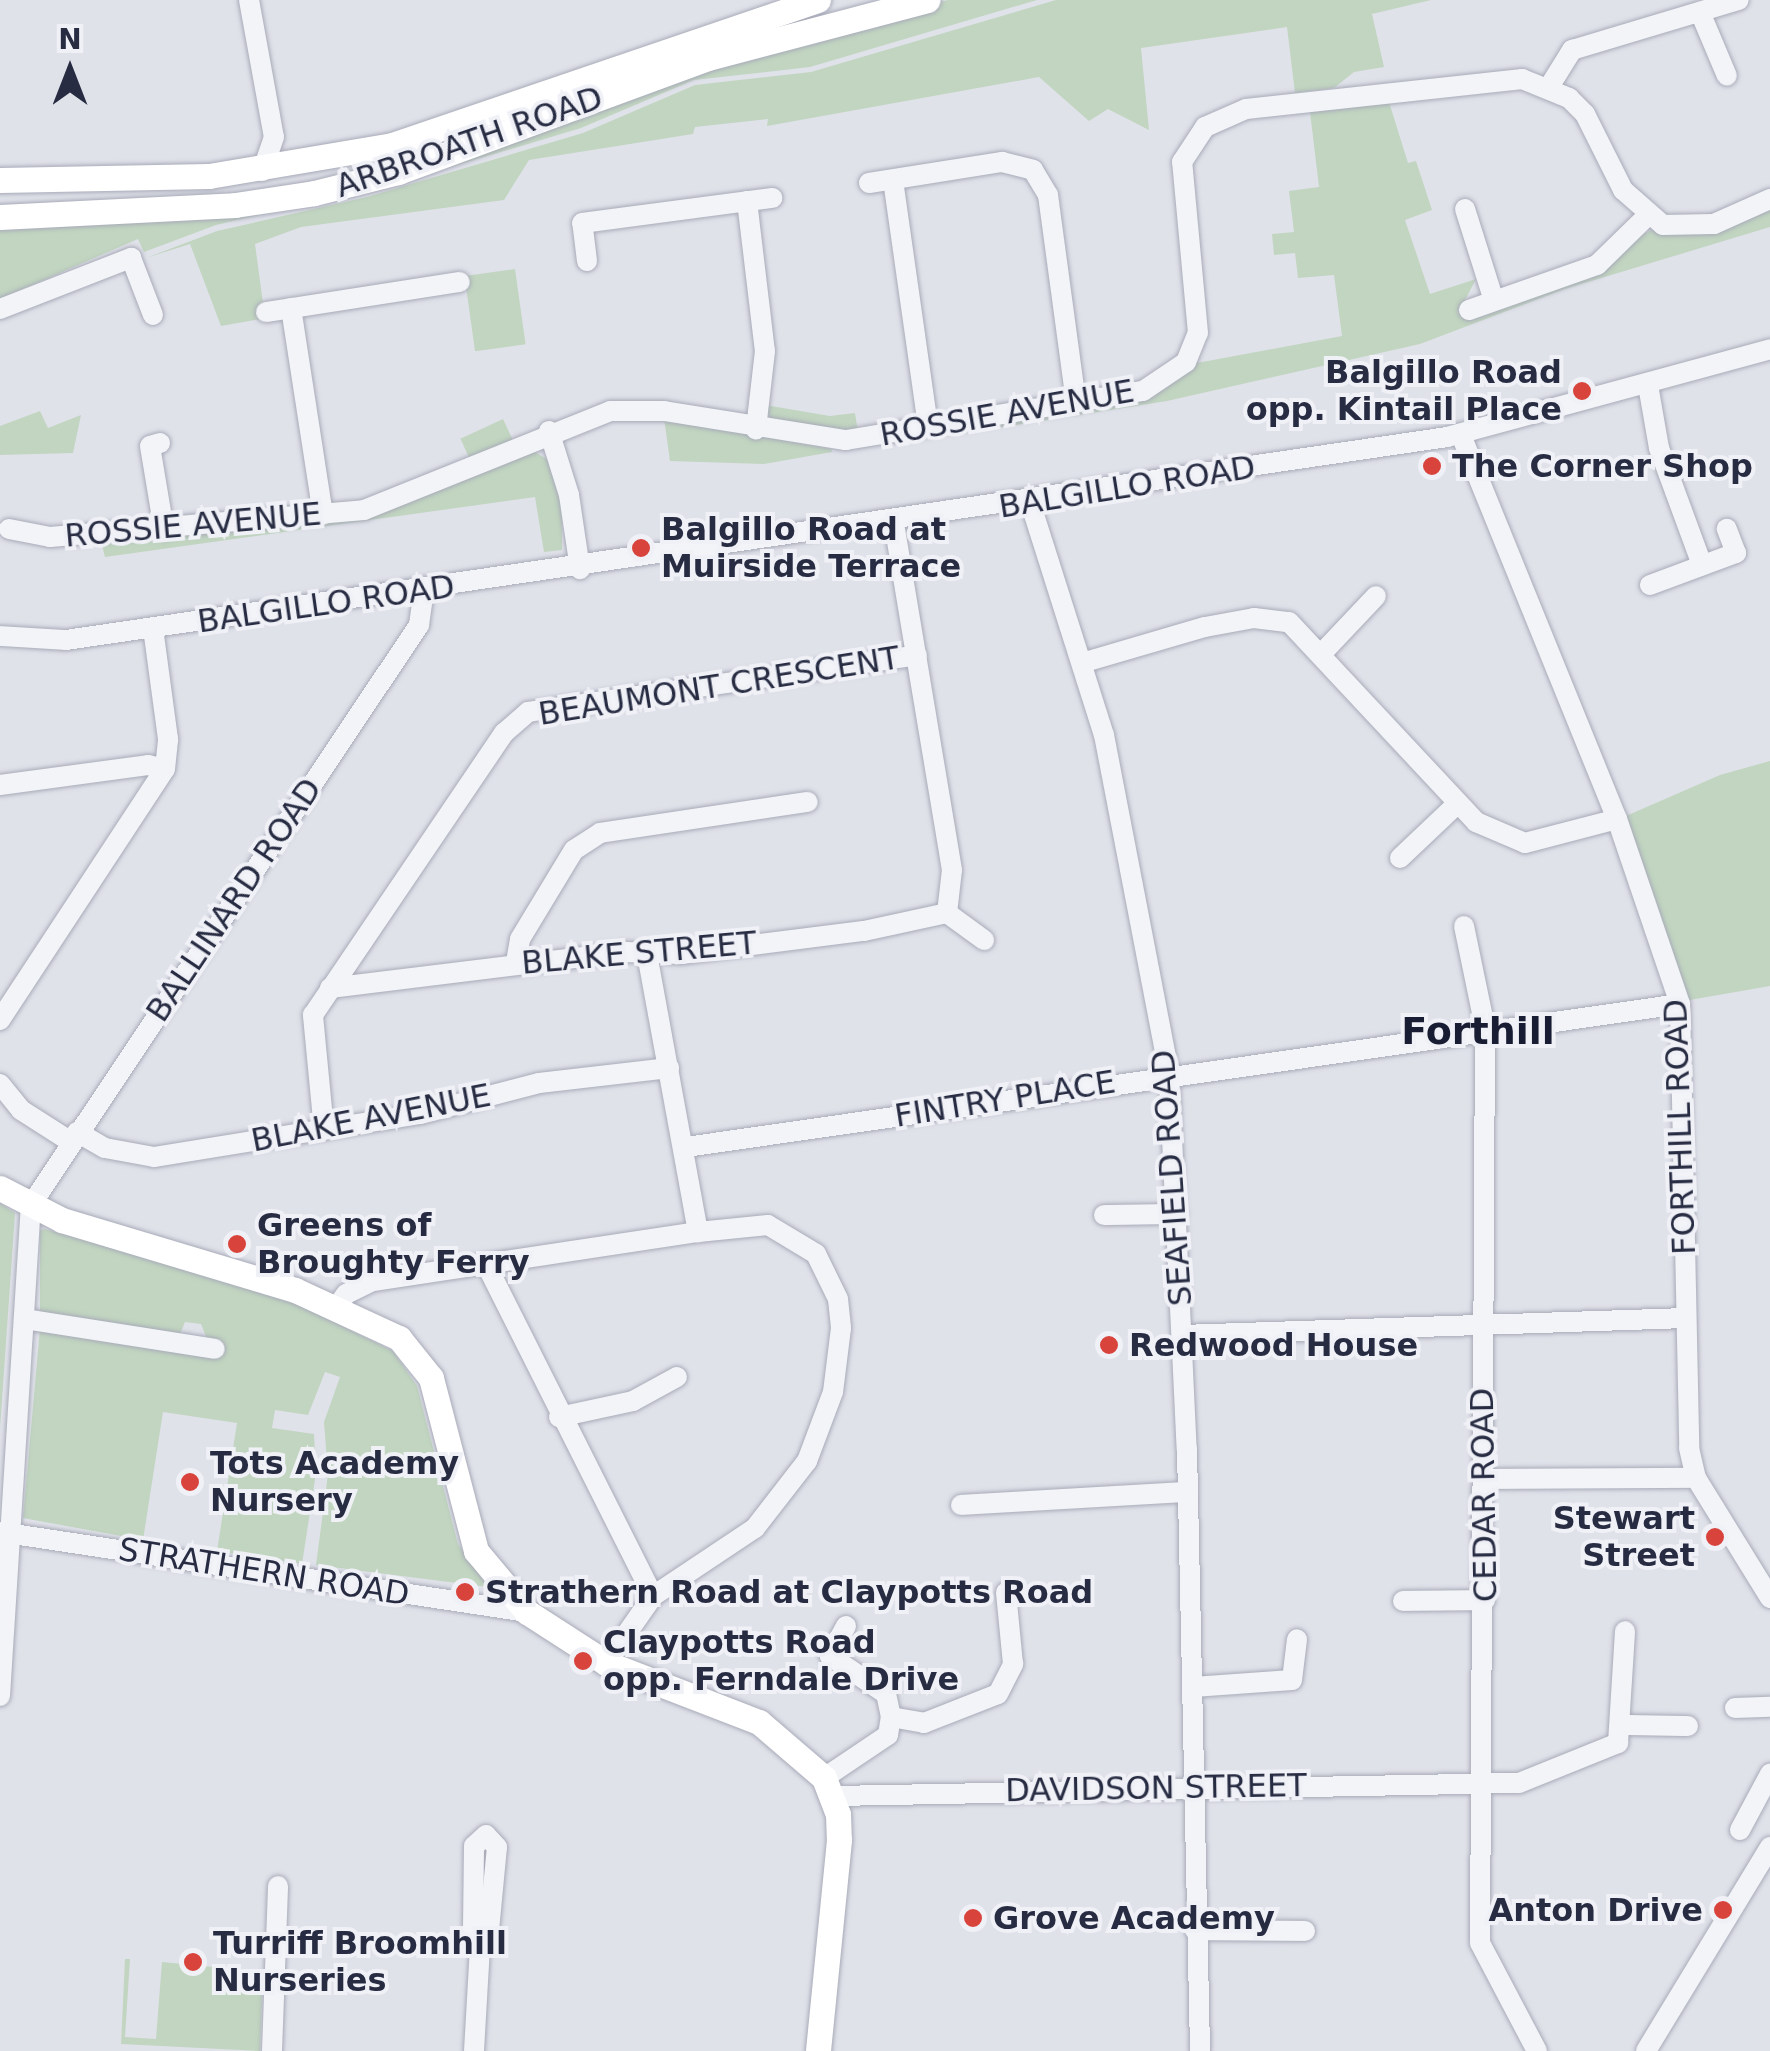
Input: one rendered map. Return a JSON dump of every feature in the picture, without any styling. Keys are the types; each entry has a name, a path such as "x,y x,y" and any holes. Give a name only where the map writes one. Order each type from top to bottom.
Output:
{"main road":[{"name":"ARBROATH ROAD","path":"0,180 262,171 392,145 818,0"},
{"name":"ARBROATH ROAD","path":"0,218 235,205 314,193 398,172 708,58 927,0"},
{"path":"0,1188 30,1206 336,1308 399,1338 424,1367 476,1551 528,1612 606,1663 759,1722 829,1787 839,1840 818,2051"}],"street":[{"path":"249,0 274,137 262,171"},
{"path":"1739,0 1572,50 1549,86 1585,114 1623,190 1647,216 1695,228 1770,199"},
{"path":"1700,12 1728,76"},
{"name":"ROSSIE AVENUE","path":"9,530 50,537 322,515 406,498 577,419 636,409 846,440 1076,403 1159,385 1193,351 1198,316 1182,162 1205,127 1246,109 1497,78 1549,86"},
{"path":"274,137 302,164"},
{"path":"869,183 1002,162 1033,170 1042,181 1076,403"},
{"path":"893,180 928,427"},
{"path":"587,261 582,222 772,198"},
{"path":"746,201 765,350 756,428"},
{"path":"1465,209 1494,301"},
{"path":"1469,310 1597,265 1647,216"},
{"path":"0,310 131,258 153,315"},
{"path":"266,312 435,295 460,282"},
{"path":"291,308 322,515"},
{"name":"BALGILLO ROAD","path":"0,636 66,640 894,522 1461,435 1770,349"},
{"path":"1648,386 1659,448 1702,565"},
{"path":"549,432 569,495 580,568"},
{"name":"FORTHILL ROAD","path":"1461,435 1617,819 1680,1004 1686,1412 1696,1478 1770,1598"},
{"path":"160,443 150,446 164,530"},
{"name":"SEAFIELD ROAD","path":"1030,502 1084,662 1145,929 1169,1074 1188,1492 1200,2051"},
{"path":"894,522 952,870 947,913 984,940"},
{"path":"1650,585 1736,552 1727,529"},
{"name":"BALLINARD ROAD","path":"30,1206 419,625 424,590"},
{"path":"1322,652 1376,596"},
{"path":"1084,662 1254,618 1289,622 1322,652 1456,806 1500,836 1525,843 1617,819"},
{"path":"0,1020 165,769 168,739 152,628"},
{"name":"BEAUMONT CRESCENT","path":"324,1130 313,1015 504,733 528,712 916,655"},
{"path":"0,785 148,765 165,769"},
{"path":"516,962 520,939 574,850 600,833 808,802"},
{"path":"1400,858 1456,806"},
{"name":"BLAKE STREET","path":"330,988 516,962 647,954 864,931 947,913"},
{"name":"CEDAR ROAD","path":"1464,926 1485,1027 1481,1322 1485,1600 1478,1782 1480,1943 1536,2051"},
{"path":"647,954 686,1147 698,1232"},
{"name":"FINTRY PLACE","path":"686,1147 1485,1027 1680,1004"},
{"name":"BLAKE AVENUE","path":"0,1084 21,1110 74,1137 104,1148 154,1157 324,1130 539,1084 668,1068"},
{"path":"0,1696 5,1532 30,1206"},
{"path":"1104,1215 1177,1214"},
{"path":"336,1308 346,1294 373,1281 698,1232 768,1225 800,1239 816,1254 838,1300 839,1356 822,1429 784,1496 755,1528 653,1596 606,1663"},
{"path":"486,1264 559,1417 653,1596"},
{"path":"1182,1335 1686,1318"},
{"path":"24,1319 192,1336 216,1349"},
{"path":"559,1417 632,1401 677,1377"},
{"path":"1485,1479 1696,1478"},
{"path":"961,1505 1188,1492"},
{"name":"STRATHERN ROAD","path":"5,1532 528,1612"},
{"path":"892,1717 924,1723 998,1694 1013,1664 1006,1592"},
{"path":"1402,1601 1485,1600"},
{"path":"829,1787 888,1735 892,1717 886,1694 830,1656 846,1626"},
{"path":"1625,1631 1624,1725 1688,1726"},
{"path":"1193,1687 1292,1680 1297,1638"},
{"path":"1735,1708 1770,1708"},
{"name":"DAVIDSON STREET","path":"829,1787 1195,1790 1519,1783 1602,1753 1618,1743 1624,1725"},
{"path":"1740,1830 1770,1774"},
{"path":"1646,2051 1761,1882 1770,1847"},
{"path":"272,2051 278,1886"},
{"path":"1195,1930 1306,1931"},
{"path":"474,2051 480,1948"}],"green space":[{"path":"948,0 1037,0 810,67 694,80 581,128 401,182 216,225 144,252 138,239 0,299 0,225 239,213 851,23"},
{"path":"1056,0 1431,0 1372,14 1384,67 1354,72 1334,88 1295,93 1287,27 1141,48 1149,130 1108,109 1089,121 1039,77 767,126 768,119 695,127 693,134 529,160 504,200 301,227 255,244 265,318 221,326 190,244 146,258 217,231 367,197 583,133 695,85 811,72"},
{"path":"1389,102 1408,163 1416,161 1432,210 1405,220 1430,294 1476,279 1465,300 1470,315 1652,230 1710,233 1770,206 1770,227 1565,289 1420,344 1167,401 929,439 928,433 1149,396 1197,363 1342,336 1334,275 1298,278 1295,253 1274,255 1272,234 1294,232 1289,191 1319,187 1310,112"},
{"path":"515,269 526,344 475,351 464,276"},
{"path":"765,405 830,416 855,413 858,432 773,425"},
{"path":"40,411 48,428 81,415 73,453 0,455 0,426"},
{"path":"664,418 832,452 764,464 670,461"},
{"path":"503,419 514,443 471,462 460,439"},
{"path":"533,451 547,459 562,505 562,550 544,552 535,497 105,557 101,541 238,532 387,510"},
{"path":"1770,761 1770,986 1684,1001 1626,816 1720,775"},
{"path":"0,1203 15,1213 0,1428"},
{"path":"40,1230 286,1299 393,1351 417,1386 458,1544 488,1587 316,1565 328,1474 324,1422 340,1377 325,1372 308,1415 275,1410 272,1428 314,1434 316,1473 302,1564 217,1551 237,1423 163,1412 143,1540 23,1518 40,1329 207,1339 201,1324 185,1322 180,1334 40,1312"},
{"path":"125,1959 130,1959 125,2037 156,2039 162,1962 263,1972 260,2051 121,2044"}],"place":[{"name":"Balgillo Road opp. Kintail Place","path":"1582,391"},
{"name":"The Corner Shop","path":"1432,466"},
{"name":"Balgillo Road at Muirside Terrace","path":"641,548"},
{"name":"Greens of Broughty Ferry","path":"237,1244"},
{"name":"Redwood House","path":"1109,1345"},
{"name":"Tots Academy Nursery","path":"190,1482"},
{"name":"Stewart Street","path":"1715,1537"},
{"name":"Strathern Road at Claypotts Road","path":"465,1592"},
{"name":"Claypotts Road opp. Ferndale Drive","path":"583,1661"},
{"name":"Anton Drive","path":"1723,1910"},
{"name":"Grove Academy","path":"973,1918"},
{"name":"Turriff Broomhill Nurseries","path":"193,1962"}],"district":[{"name":"Forthill","path":"1478,1032"}]}
